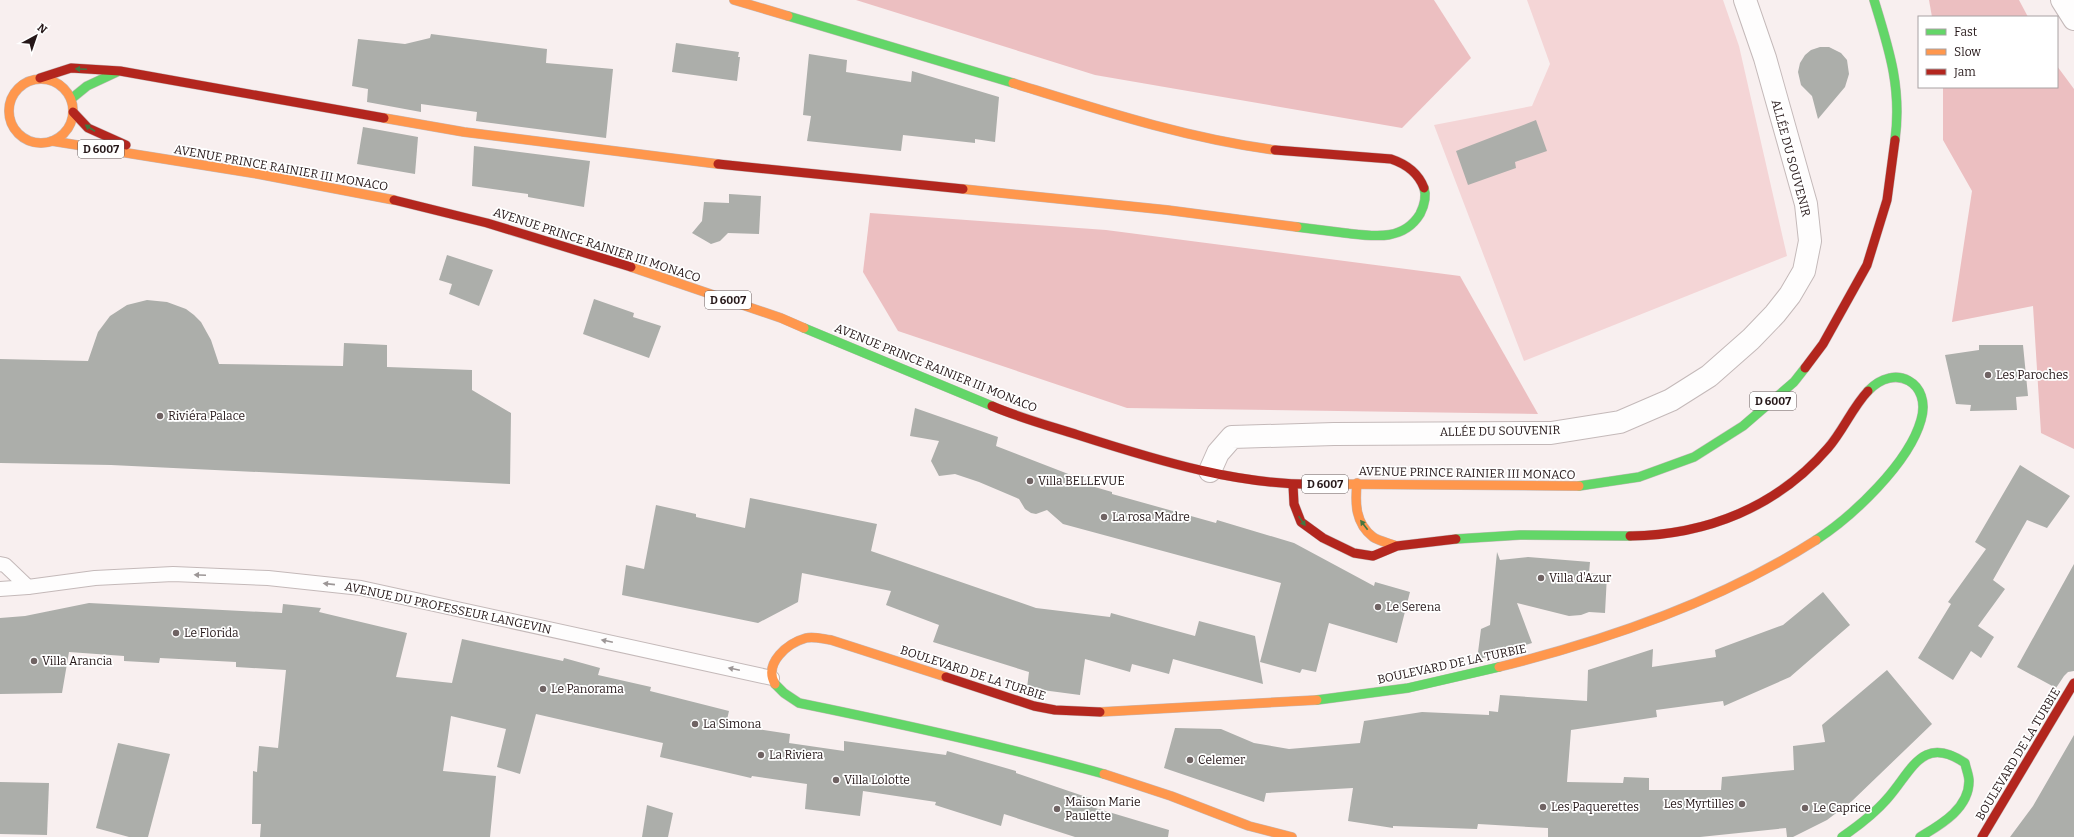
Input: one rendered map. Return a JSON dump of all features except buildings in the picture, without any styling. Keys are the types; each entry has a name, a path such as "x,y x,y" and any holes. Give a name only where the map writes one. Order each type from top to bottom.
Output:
{"main road":[{"path":"0,98 27,81 71,68 120,71 464,132 674,159 1167,210 1378,237 1400,233 1418,219 1426,201 1426,189 1418,174 1404,164 1390,159 1271,149 1224,142 1157,128 825,26 734,0"},
{"name":"AVENUE PRINCE RAINIER III MONACO","path":"52,141 258,174 394,200 487,223 624,265 781,318 1001,410 1153,459 1256,480 1293,485 1357,483 1583,486 1639,477 1694,457 1743,426 1794,382 1823,344 1868,265 1887,200 1896,132 1897,103 1892,58 1874,0"},
{"path":"71,99 87,86 120,71"},
{"path":"7,139 27,140 40,143 52,141 63,134 70,124 73,112 71,99 64,88 52,81 40,78"},
{"path":"17,88 10,99 9,117 17,133 27,140"},
{"name":"AVENUE PRINCE RAINIER III MONACO","path":"73,112 88,128 150,157"},
{"name":"BOULEVARD DE LA TURBIE","path":"772,678 773,667 777,658 791,644 807,638 831,640 1046,709 1088,712 1296,702 1402,690 1519,662 1619,632 1703,600 1790,556 1820,537 1853,514 1870,497 1890,472 1918,429 1923,413 1922,400 1918,388 1911,380 1902,376 1889,376 1876,383 1864,396 1839,435 1816,461 1763,502 1739,515 1716,524 1674,534 1651,536 1524,534 1460,538 1396,546 1372,556 1340,548 1315,534 1301,523 1292,502 1293,485"},
{"name":"BOULEVARD DE LA TURBIE","path":"1357,483 1356,501 1358,518 1373,537 1396,546"},
{"path":"772,678 783,692 800,703 1020,750 1111,776 1171,796 1249,826 1292,837"},
{"name":"BOULEVARD DE LA TURBIE","path":"1982,837 2074,684"},
{"name":"BOULEVARD DE LA TURBIE","path":"1842,837 1865,821 1891,794 1921,757 1936,751 1949,752 1965,763 1969,781 1967,794 1953,814 1920,837"}],"street":[{"name":"ALLÉE DU SOUVENIR","path":"1210,471 1218,453 1232,437 1334,434 1551,433 1620,422 1671,400 1709,376 1745,344 1775,314 1790,295 1804,271 1810,240 1806,204 1764,58 1745,0"},
{"path":"2062,0 2074,19"}],"lane":[{"path":"0,564 5,565 28,588"},
{"name":"AVENUE DU PROFESSEUR LANGEVIN","path":"0,589 28,588 95,578 173,574 268,578 362,588 772,678"}],"shaded area":[{"path":"856,0 1434,0 1471,58 1402,128 1095,75"},
{"path":"1527,0 1723,0 1739,46 1787,256 1524,361 1434,125 1532,106 1550,64"},
{"path":"1929,0 2019,0 2027,16 1932,16"},
{"path":"2058,67 2074,89 2074,449 2041,433 2033,306 1952,322 1972,191 1943,140 1943,88 2058,88"},
{"path":"870,213 1106,230 1460,276 1538,414 1127,408 898,331 863,272"}],"traffic: fast":[{"path":"1874,0 1885,35 1893,69 1897,103 1895,140"},
{"path":"788,16 1013,83"},
{"path":"71,99 87,86 117,72"},
{"path":"1297,227 1376,236 1396,233 1413,223 1420,214 1425,201 1424,188"},
{"path":"804,328 992,406"},
{"path":"1579,486 1639,477 1694,457 1743,426 1794,382 1805,368"},
{"path":"1816,540 1831,530 1878,487 1905,454 1915,437 1921,420 1923,407 1921,396 1916,387 1909,381 1900,378 1889,378 1878,382 1868,391"},
{"path":"1456,539 1520,535 1630,536"},
{"path":"1317,700 1408,688 1499,667"},
{"path":"775,684 784,693 799,703 952,736 1104,774"},
{"path":"1842,837 1877,810 1919,760 1928,754 1938,752 1950,755 1965,763 1969,779 1968,791 1959,808 1952,815 1920,837"}],"traffic: slow":[{"path":"734,0 788,16"},
{"path":"41,79 53,81 64,88 71,99 73,111 71,123 64,134 53,141 41,143 29,141 18,134 11,123 9,111 11,99 18,88 29,81 41,79"},
{"path":"1013,83 1110,113 1175,131 1241,145 1275,150"},
{"path":"384,118 464,132 718,164"},
{"path":"52,141 258,174 394,200"},
{"path":"963,189 1167,210 1297,227"},
{"path":"631,267 781,318 804,328"},
{"path":"1357,483 1356,505 1363,525 1373,537 1396,546"},
{"path":"1324,484 1579,486"},
{"path":"1499,667 1622,631 1703,600 1780,562 1816,540"},
{"path":"775,684 772,676 772,669 779,655 792,644 812,637 831,640 946,677"},
{"path":"1100,712 1317,700"},
{"path":"1104,774 1171,796 1249,826 1292,837"}],"traffic: jam":[{"path":"40,78 71,68 120,71 384,118"},
{"path":"73,112 88,128 126,145"},
{"path":"1805,368 1823,344 1867,265 1887,200 1895,140"},
{"path":"1275,150 1391,159 1402,163 1411,169 1418,177 1424,188"},
{"path":"718,164 963,189"},
{"path":"394,200 487,223 631,267"},
{"path":"1630,536 1686,530 1739,514 1763,502 1808,469 1828,448 1868,391"},
{"path":"992,406 1024,418 1138,454 1200,470 1262,481 1293,484 1324,484"},
{"path":"1293,485 1294,504 1301,522 1323,538 1354,553 1373,556 1397,546 1456,539"},
{"path":"946,677 1034,706 1055,710 1100,712"},
{"path":"1982,837 2074,683"}],"place":[{"name":"Les Paroches","path":"1988,375"},
{"name":"Riviéra Palace","path":"160,416"},
{"name":"Villa BELLEVUE","path":"1030,481"},
{"name":"La rosa Madre","path":"1104,517"},
{"name":"Villa d'Azur","path":"1541,578"},
{"name":"Le Serena","path":"1378,607"},
{"name":"Le Florida","path":"176,633"},
{"name":"Villa Arancia","path":"34,661"},
{"name":"Le Panorama","path":"543,689"},
{"name":"La Simona","path":"695,724"},
{"name":"La Riviera","path":"761,755"},
{"name":"Celemer","path":"1190,760"},
{"name":"Villa Lolotte","path":"836,780"},
{"name":"Les Myrtilles","path":"1742,804"},
{"name":"Les Paquerettes","path":"1543,807"},
{"name":"Le Caprice","path":"1805,808"},
{"name":"Maison Marie Paulette","path":"1057,809"}]}
